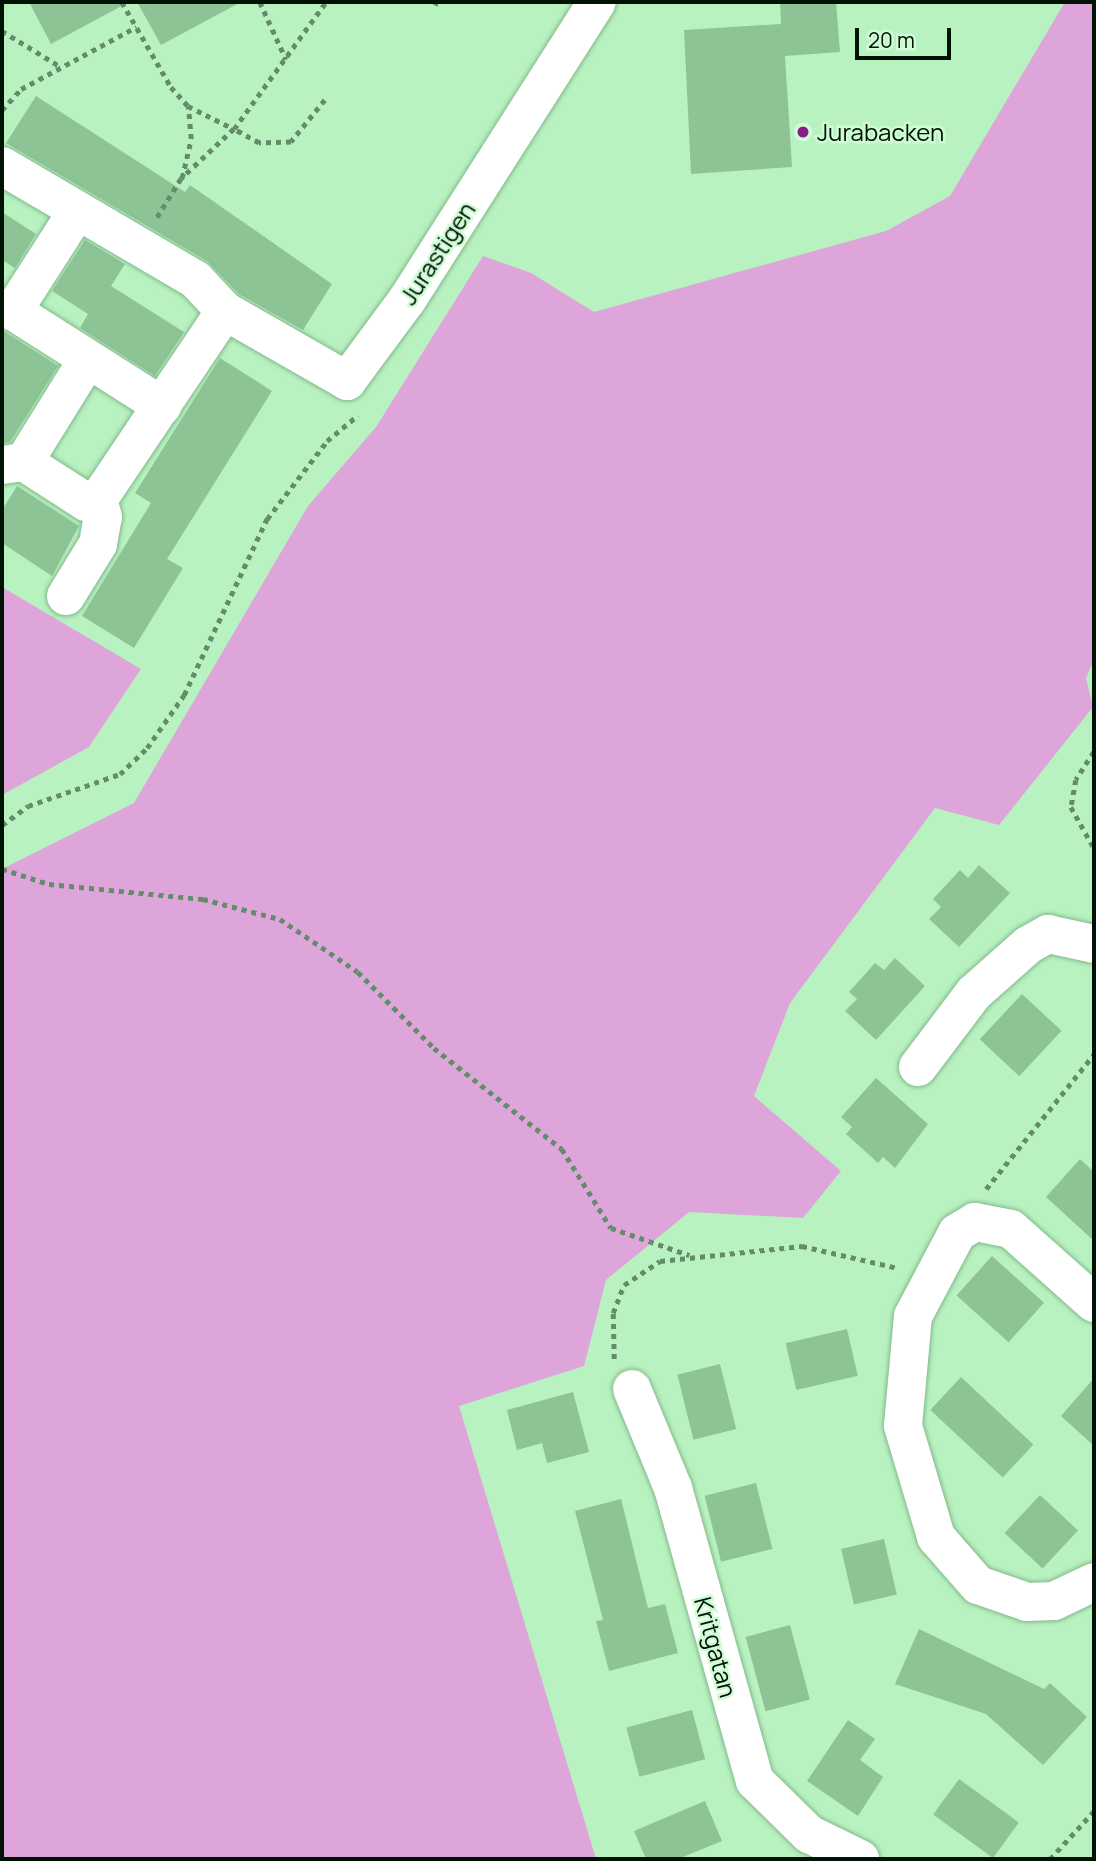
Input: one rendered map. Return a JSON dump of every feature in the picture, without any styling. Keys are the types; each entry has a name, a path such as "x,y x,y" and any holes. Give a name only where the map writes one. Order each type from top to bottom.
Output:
{"street":[{"name":"Jurastigen","path":"356,393 407,300 597,2"},
{"path":"2,166 76,213 196,280 225,311 356,393"},
{"path":"76,213 13,311 86,362 162,406"},
{"path":"86,362 13,463 86,502 98,500 225,311"},
{"path":"66,596 98,544 103,517 98,500"},
{"path":"918,1068 974,993 1028,945 1048,934 1094,944"},
{"path":"1094,1303 1011,1229 975,1222 957,1233 930,1278 912,1316 904,1359 902,1426 936,1537 978,1585 1027,1602 1054,1601 1094,1582"},
{"name":"Kritgatan","path":"632,1389 673,1488 755,1781 809,1834 860,1859"}],"path":[{"path":"122,2 188,106 191,139 181,179"},
{"path":"260,2 286,60"},
{"path":"138,248 181,179 233,129 326,2"},
{"path":"2,110 21,89 136,27"},
{"path":"2,31 61,67"},
{"path":"188,106 258,143 291,142 325,100"},
{"path":"2,825 28,806 120,774 147,748 184,695 267,519 327,441 356,393"},
{"path":"1094,752 1076,780 1071,807 1094,848"},
{"path":"2,869 49,884 203,899 280,919 358,972 434,1048 557,1144 611,1228 689,1255"},
{"path":"975,1222 989,1184 1080,1079 1094,1054"},
{"path":"632,1389 613,1355 617,1299 636,1273 689,1255 823,1248 930,1278"},
{"path":"1050,1859 1094,1811"}],"shaded area":[{"path":"1065,2 1094,2 1094,660 1086,678 1093,707 999,825 935,808 790,1003 754,1096 841,1171 803,1218 689,1212 606,1280 584,1366 459,1406 596,1859 2,1859 2,869 134,803 308,506 376,427 483,256 531,273 594,312 886,231 950,196"},
{"path":"2,587 141,669 89,747 2,795"}],"building":[{"path":"29,2 129,2 51,44"},
{"path":"137,2 241,2 161,45"},
{"path":"780,2 836,2 840,52 785,56 792,167 691,174 684,30 781,24"},
{"path":"36,96 185,192 190,185 332,284 303,330 239,294 207,261 6,143"},
{"path":"2,212 36,234 15,268 2,260"},
{"path":"85,240 125,264 111,286 184,332 155,376 80,328 88,314 52,291"},
{"path":"2,330 58,366 10,442 2,443"},
{"path":"220,358 272,391 167,559 183,568 134,648 82,616 151,503 135,493"},
{"path":"17,486 79,526 52,576 2,543 2,510"},
{"path":"979,865 1010,893 959,947 929,919 941,907 933,899 960,870 968,878"},
{"path":"895,958 925,986 876,1040 845,1011 857,999 849,992 875,963 884,970"},
{"path":"1022,994 1061,1031 1019,1076 980,1039"},
{"path":"876,1078 928,1124 895,1168 883,1157 878,1163 846,1134 852,1127 841,1117"},
{"path":"1080,1159 1094,1172 1094,1241 1046,1197"},
{"path":"992,1256 1044,1303 1009,1342 957,1295"},
{"path":"847,1329 858,1376 796,1390 786,1343"},
{"path":"720,1364 736,1429 694,1440 677,1375"},
{"path":"961,1377 1033,1445 1003,1477 930,1410"},
{"path":"1094,1378 1094,1446 1061,1416"},
{"path":"573,1392 589,1452 547,1463 542,1443 517,1450 507,1410"},
{"path":"756,1483 772,1549 721,1562 705,1496"},
{"path":"1040,1495 1078,1530 1043,1568 1005,1533"},
{"path":"621,1499 648,1608 665,1604 678,1653 609,1671 596,1621 603,1620 575,1511"},
{"path":"884,1539 897,1595 854,1604 841,1549"},
{"path":"790,1625 810,1699 765,1711 746,1637"},
{"path":"919,1629 1044,1689 1050,1683 1087,1717 1043,1765 986,1714 895,1684"},
{"path":"692,1710 705,1759 640,1777 626,1728"},
{"path":"848,1720 875,1739 860,1760 883,1777 858,1816 807,1781"},
{"path":"959,1779 1019,1822 993,1858 933,1815"},
{"path":"705,1801 722,1841 678,1859 646,1859 634,1831"}],"place":[{"name":"Jurabacken","path":"803,132"}]}
